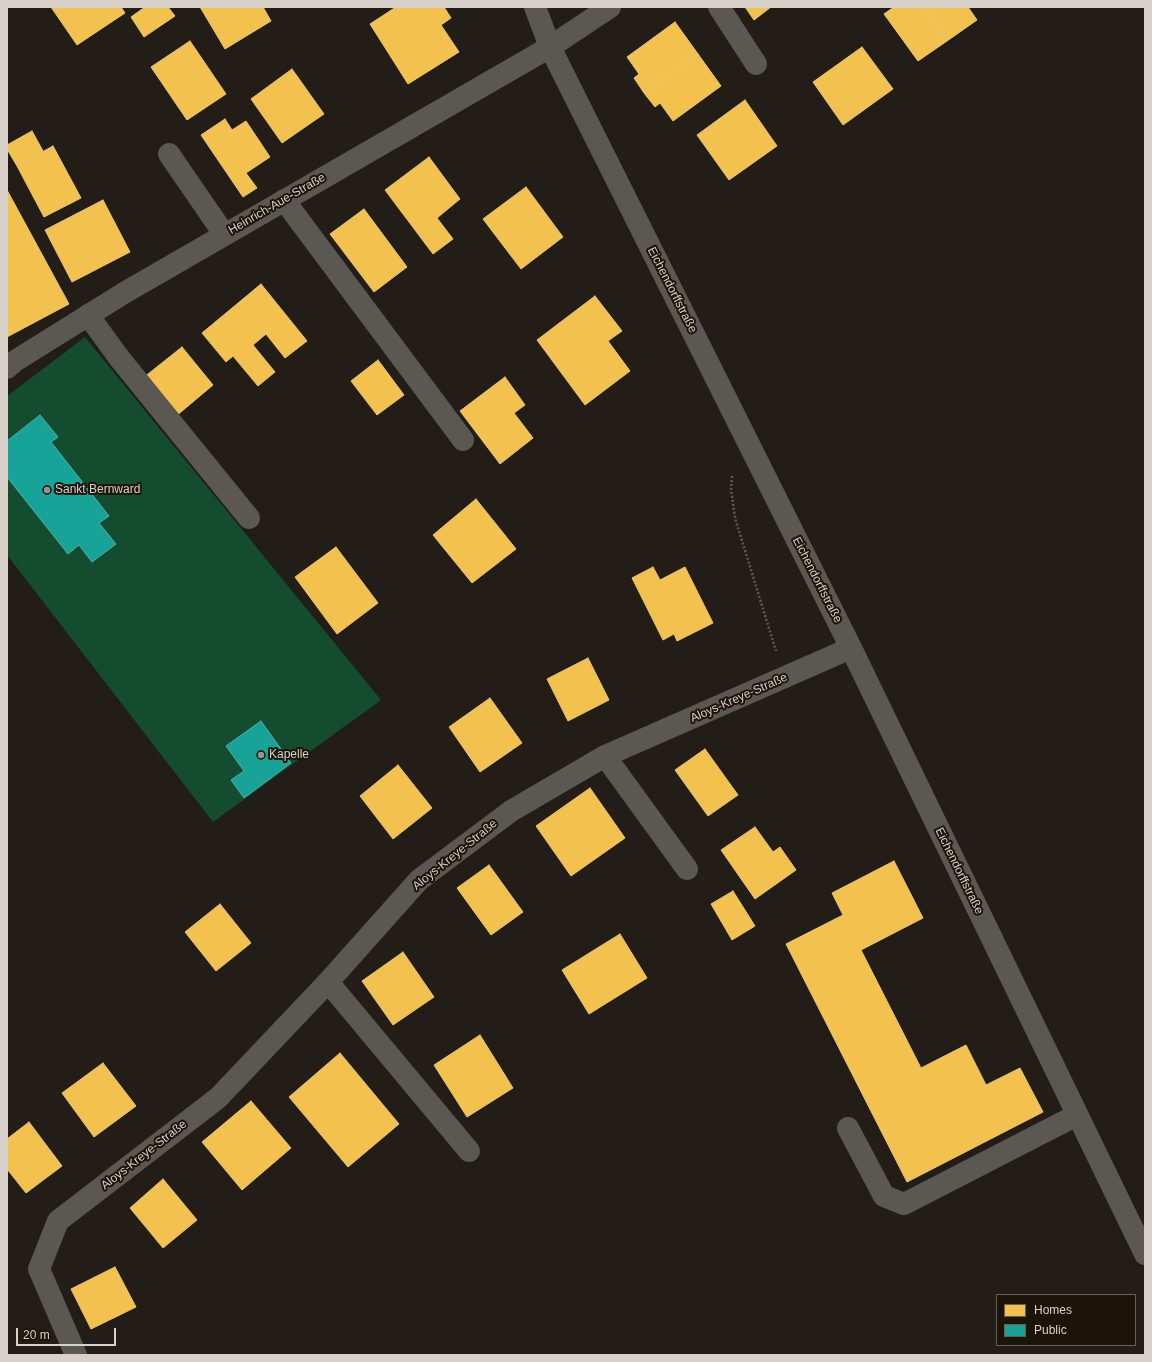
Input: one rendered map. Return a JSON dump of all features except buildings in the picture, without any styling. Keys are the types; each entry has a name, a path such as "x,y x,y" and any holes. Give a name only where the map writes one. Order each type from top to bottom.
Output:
{"street":[{"name":"Eichendorffstraße","path":"535,7 550,47 851,648 1145,1254"},
{"name":"Heinrich-Aue-Straße","path":"7,368 15,361 88,315 224,234 550,47 610,7"},
{"path":"719,7 756,64"},
{"path":"170,154 224,234"},
{"path":"284,200 463,440"},
{"path":"88,315 120,359 249,518"},
{"name":"Aloys-Kreye-Straße","path":"76,1355 39,1270 58,1221 218,1098 328,982 419,880 511,811 604,756 851,648"},
{"path":"604,756 687,869"},
{"path":"328,982 469,1151"},
{"path":"848,1128 884,1196 904,1204 1077,1115"}],"path":[{"path":"732,470 731,489 735,518 784,678"}],"green space":[{"path":"85,337 381,700 213,822 7,555 7,396"}],"place":[{"name":"Sankt Bernward","path":"47,490"},
{"name":"Kapelle","path":"261,755"}]}
